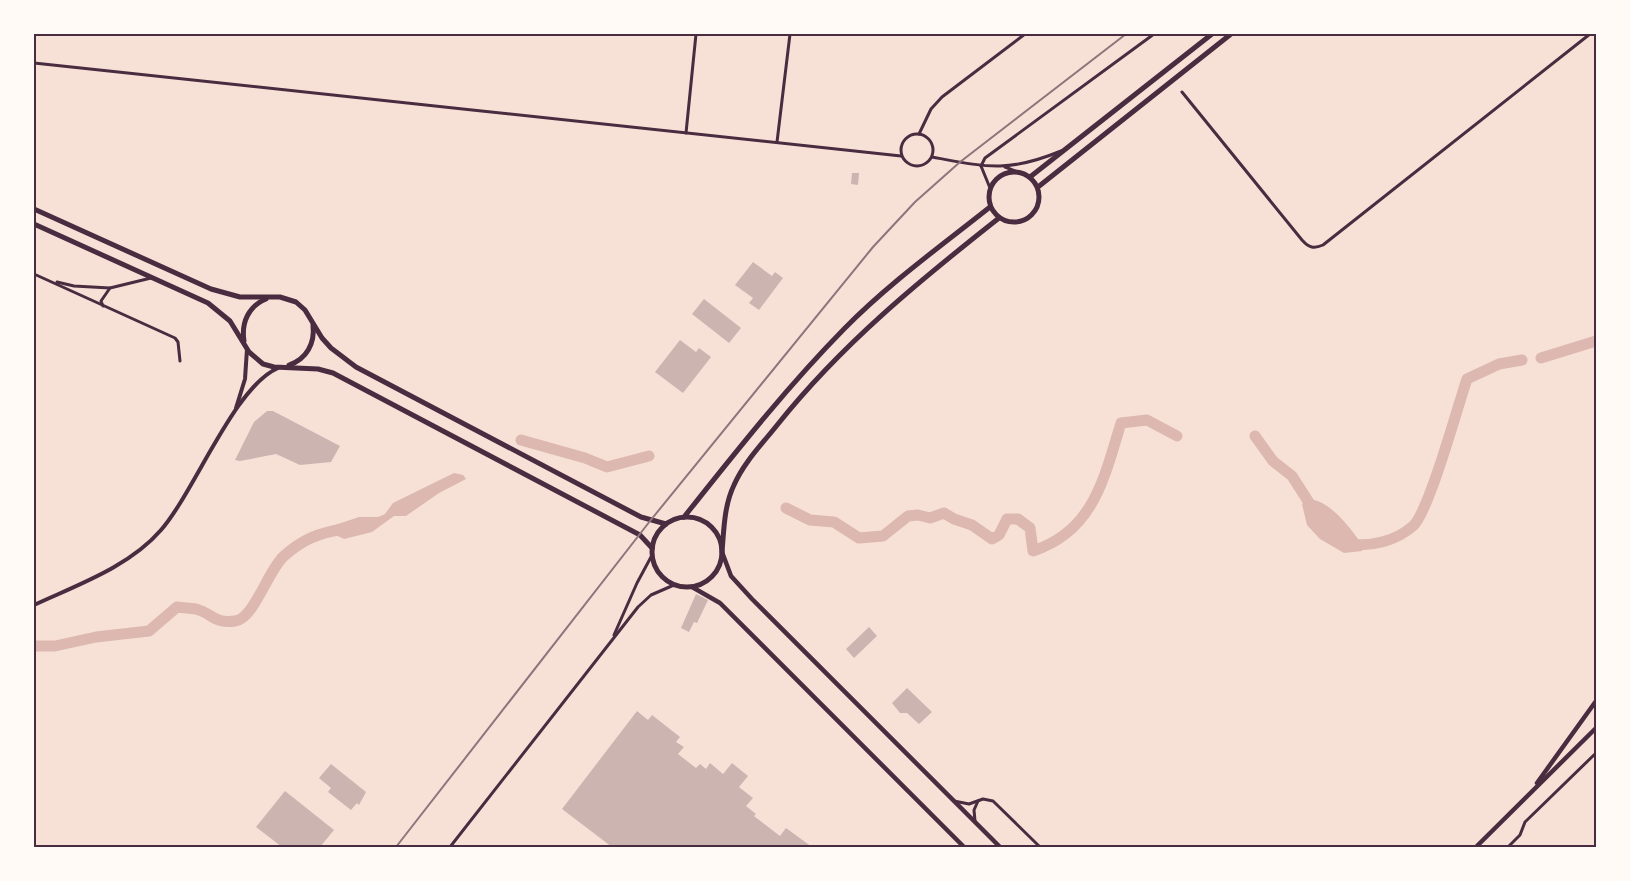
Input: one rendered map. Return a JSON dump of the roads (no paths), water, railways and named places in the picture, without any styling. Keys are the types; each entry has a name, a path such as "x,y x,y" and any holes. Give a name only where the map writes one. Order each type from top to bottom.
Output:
{"main road":[{"path":"1030,177 1212,34"},
{"path":"1038,187 1231,34"},
{"path":"1018,172 1030,177 1038,187 1039,203 1029,216 1021,221 1012,222 999,218 990,207 988,199 990,188 1002,176 1018,172"},
{"path":"684,517 754,430 845,328 906,275 990,207"},
{"path":"34,209 211,289 240,297 286,298 296,302 305,310 331,348 356,367 641,518 666,524"},
{"path":"999,218 888,307 852,342 793,406 750,459 734,485 726,513 722,552 719,568 713,576 700,586 674,585 661,576 651,557 656,534 666,524 684,517 693,518 710,525 717,533 722,552 731,576 1000,847"},
{"path":"34,224 155,278 221,312 230,321 253,357 263,364 318,369 333,373 640,535 652,548"},
{"path":"247,348 243,332 247,316 258,303 274,297"},
{"path":"283,367 302,358 310,349 314,331 311,319"},
{"path":"692,587 720,603 964,847"},
{"path":"1527,797 1596,701"},
{"path":"1476,847 1596,728"}],"street":[{"path":"686,133 696,34"},
{"path":"777,142 790,34"},
{"path":"919,134 931,109 942,97 1025,34"},
{"path":"990,188 981,166 985,158 1154,34"},
{"path":"1182,92 1302,240 1308,246 1315,249 1383,200 1590,34"},
{"path":"34,63 296,92 563,118 901,156"},
{"path":"919,134 930,140 933,151 932,157 924,165 914,166 904,161 901,156 901,145 908,136 919,134"},
{"path":"932,157 981,166 1004,167 1044,158 1068,147"},
{"path":"1004,167 1018,172"},
{"path":"34,274 103,307 175,338 178,342 180,361"},
{"path":"52,281 74,286 110,288 155,278"},
{"path":"103,307 101,301 110,288"},
{"path":"234,412 245,379 247,348"},
{"path":"34,606 110,568 138,551 161,530 181,503 234,412 255,386 270,373 283,367"},
{"path":"612,640 636,583 651,557"},
{"path":"450,847 612,640 651,595 674,585"},
{"path":"1508,847 1520,835 1525,822 1596,754"},
{"path":"976,823 975,805 983,798"},
{"path":"954,801 969,804 983,798 993,801 1040,847"}],"waterway":[{"path":"1541,358 1596,341"},
{"path":"1349,544 1366,545 1383,542 1399,536 1413,526 1420,517 1435,480 1467,379 1499,364 1522,360"},
{"path":"786,508 810,520 834,522 859,538 883,536 908,516 918,515 930,518 944,513 954,519 972,525 992,539 999,535 1007,519 1018,519 1030,528 1033,551 1054,542 1070,530 1083,516 1094,500 1102,482 1121,423 1147,420 1177,436"},
{"path":"1255,436 1273,461 1292,476 1315,512"},
{"path":"521,440 585,458 607,467 649,456"},
{"path":"34,646 55,646 96,637 149,631 177,607 196,609 218,620 235,621 242,618 255,603 272,572 284,556 298,545 312,538 343,529"}],"railway":[{"path":"396,847 650,521 873,247 915,202 960,162 1126,34"}]}
